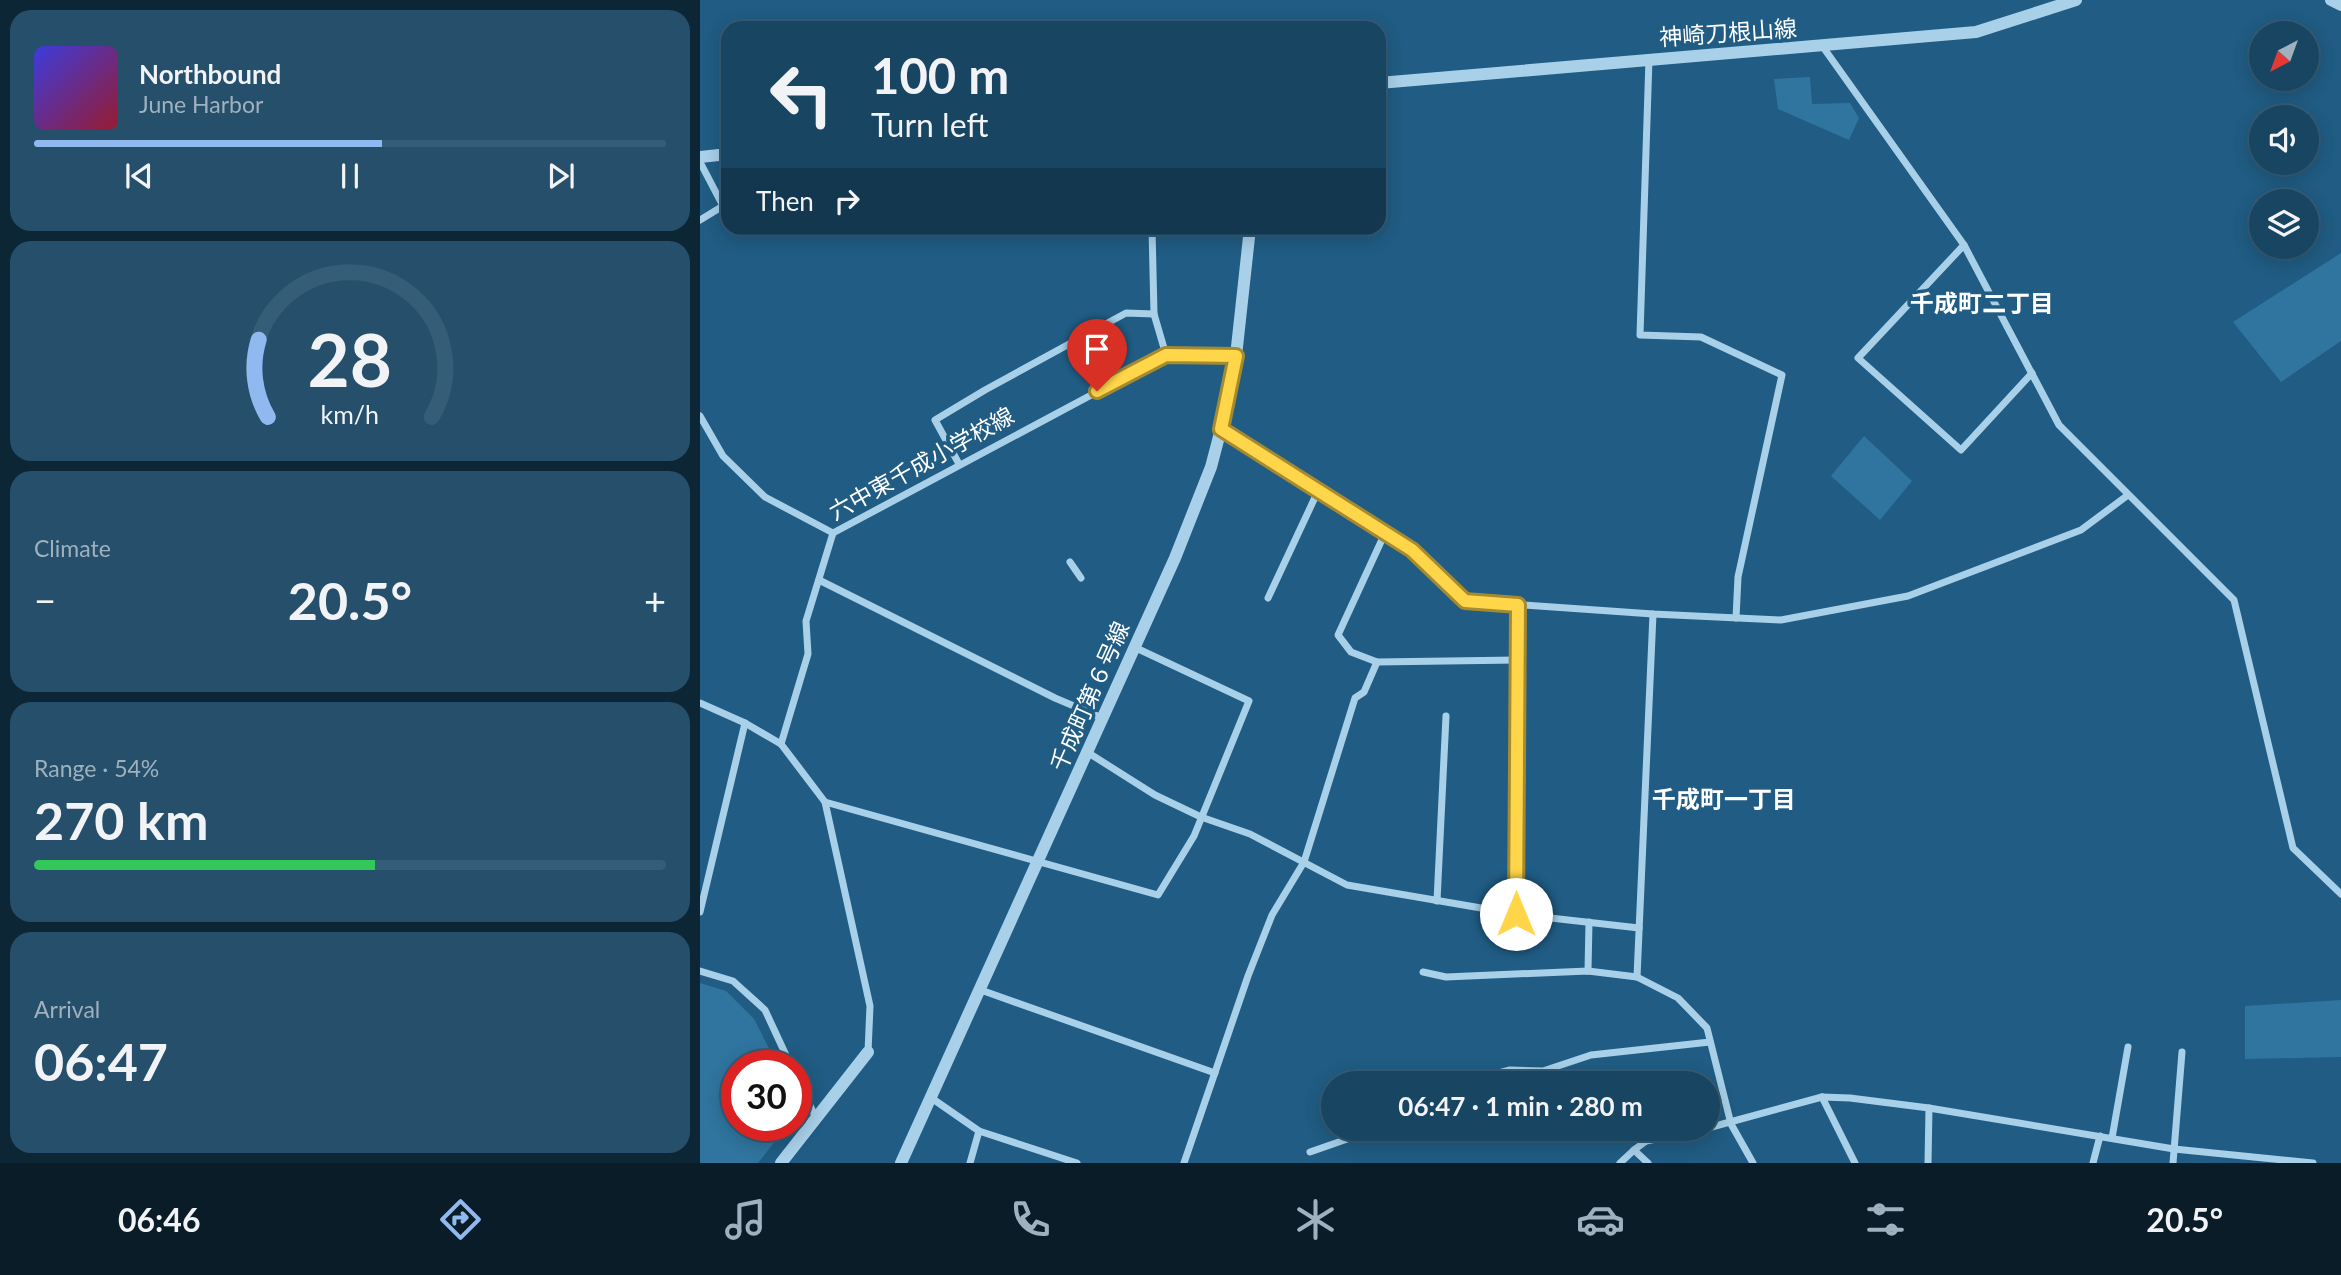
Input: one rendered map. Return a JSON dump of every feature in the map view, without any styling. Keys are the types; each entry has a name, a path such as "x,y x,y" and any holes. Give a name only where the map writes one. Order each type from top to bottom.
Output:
{"street":[{"name":"神崎刀根山線","path":"1386,82 1976,32 2076,0"},
{"path":"2331,0 2341,5"},
{"path":"1823,47 1964,246 2059,425 2234,600 2293,848 2341,894"},
{"path":"1649,58 1640,335 1702,337 1782,374 1738,578 1736,618"},
{"path":"721,156 700,160 721,202"},
{"path":"700,220 721,207"},
{"path":"1152,235 1154,313 1166,355"},
{"name":"千成町第６号線","path":"901,1163 1175,558 1211,467 1236,356 1249,235"},
{"path":"1964,246 1858,358 1961,450 2032,373"},
{"path":"959,464 935,420 1126,313 1154,313"},
{"name":"六中東千成小学校線","path":"781,744 808,654 806,621 833,533 1166,355 1236,356"},
{"path":"700,416 723,456 765,497 833,533"},
{"path":"1221,429 1412,550 1465,601 1518,605 1781,620 1908,596 2081,530 2128,495"},
{"path":"1268,598 1318,491"},
{"path":"1385,533 1338,635 1351,652 1377,662 1517,660"},
{"path":"1070,562 1081,578"},
{"path":"819,580 1055,698 1102,718"},
{"path":"1516,914 1518,605"},
{"path":"1637,977 1653,614"},
{"path":"825,802 1158,895 1194,836 1249,701 1134,647"},
{"path":"1184,1163 1272,915 1304,862 1355,698 1364,692 1377,662"},
{"path":"700,704 745,723 781,744 825,802 870,1006 869,1052 781,1163"},
{"path":"1437,901 1446,716"},
{"path":"700,912 745,723"},
{"path":"1087,752 1155,794 1201,817 1250,834 1347,886 1516,914 1639,928"},
{"path":"1587,971 1589,922"},
{"path":"700,971 733,981 765,1010 784,1050"},
{"path":"1423,972 1446,977 1587,971 1637,977 1678,998 1707,1028 1731,1124 1753,1163"},
{"path":"978,989 1215,1073"},
{"path":"1546,1071 1591,1055 1710,1042"},
{"path":"2112,1138 2127,1046"},
{"path":"2173,1163 2182,1052"},
{"path":"1506,1071 1526,1071"},
{"path":"930,1097 979,1131 1077,1163"},
{"path":"1822,1097 1855,1163"},
{"path":"1720,1126 1822,1097 1850,1098 1929,1108 2174,1149 2313,1163"},
{"path":"1928,1163 1929,1108"},
{"path":"812,1110 816,1118"},
{"path":"970,1163 979,1131"},
{"path":"2094,1163 2100,1136"},
{"path":"1310,1152 1342,1141"},
{"path":"1620,1163 1634,1150 1651,1141"},
{"path":"1634,1150 1648,1163"}],"shaded area":[{"path":"1810,77 1812,104 1850,103 1859,118 1849,140 1778,109 1774,79"},
{"path":"2341,253 2341,341 2281,382 2233,322"},
{"path":"1864,436 1912,481 1880,520 1831,476"},
{"path":"700,983 726,991 754,1019 770,1050 721,1050 721,1141 775,1141 758,1163 700,1163"},
{"path":"2341,1000 2341,1057 2245,1059 2245,1006"}],"district":[{"name":"千成町二丁目","path":"1982,302"},
{"name":"千成町一丁目","path":"1724,798"}],"route":[{"path":"1097,391 1166,355 1236,356 1221,429 1412,550 1465,601 1518,605 1516,914"}]}
